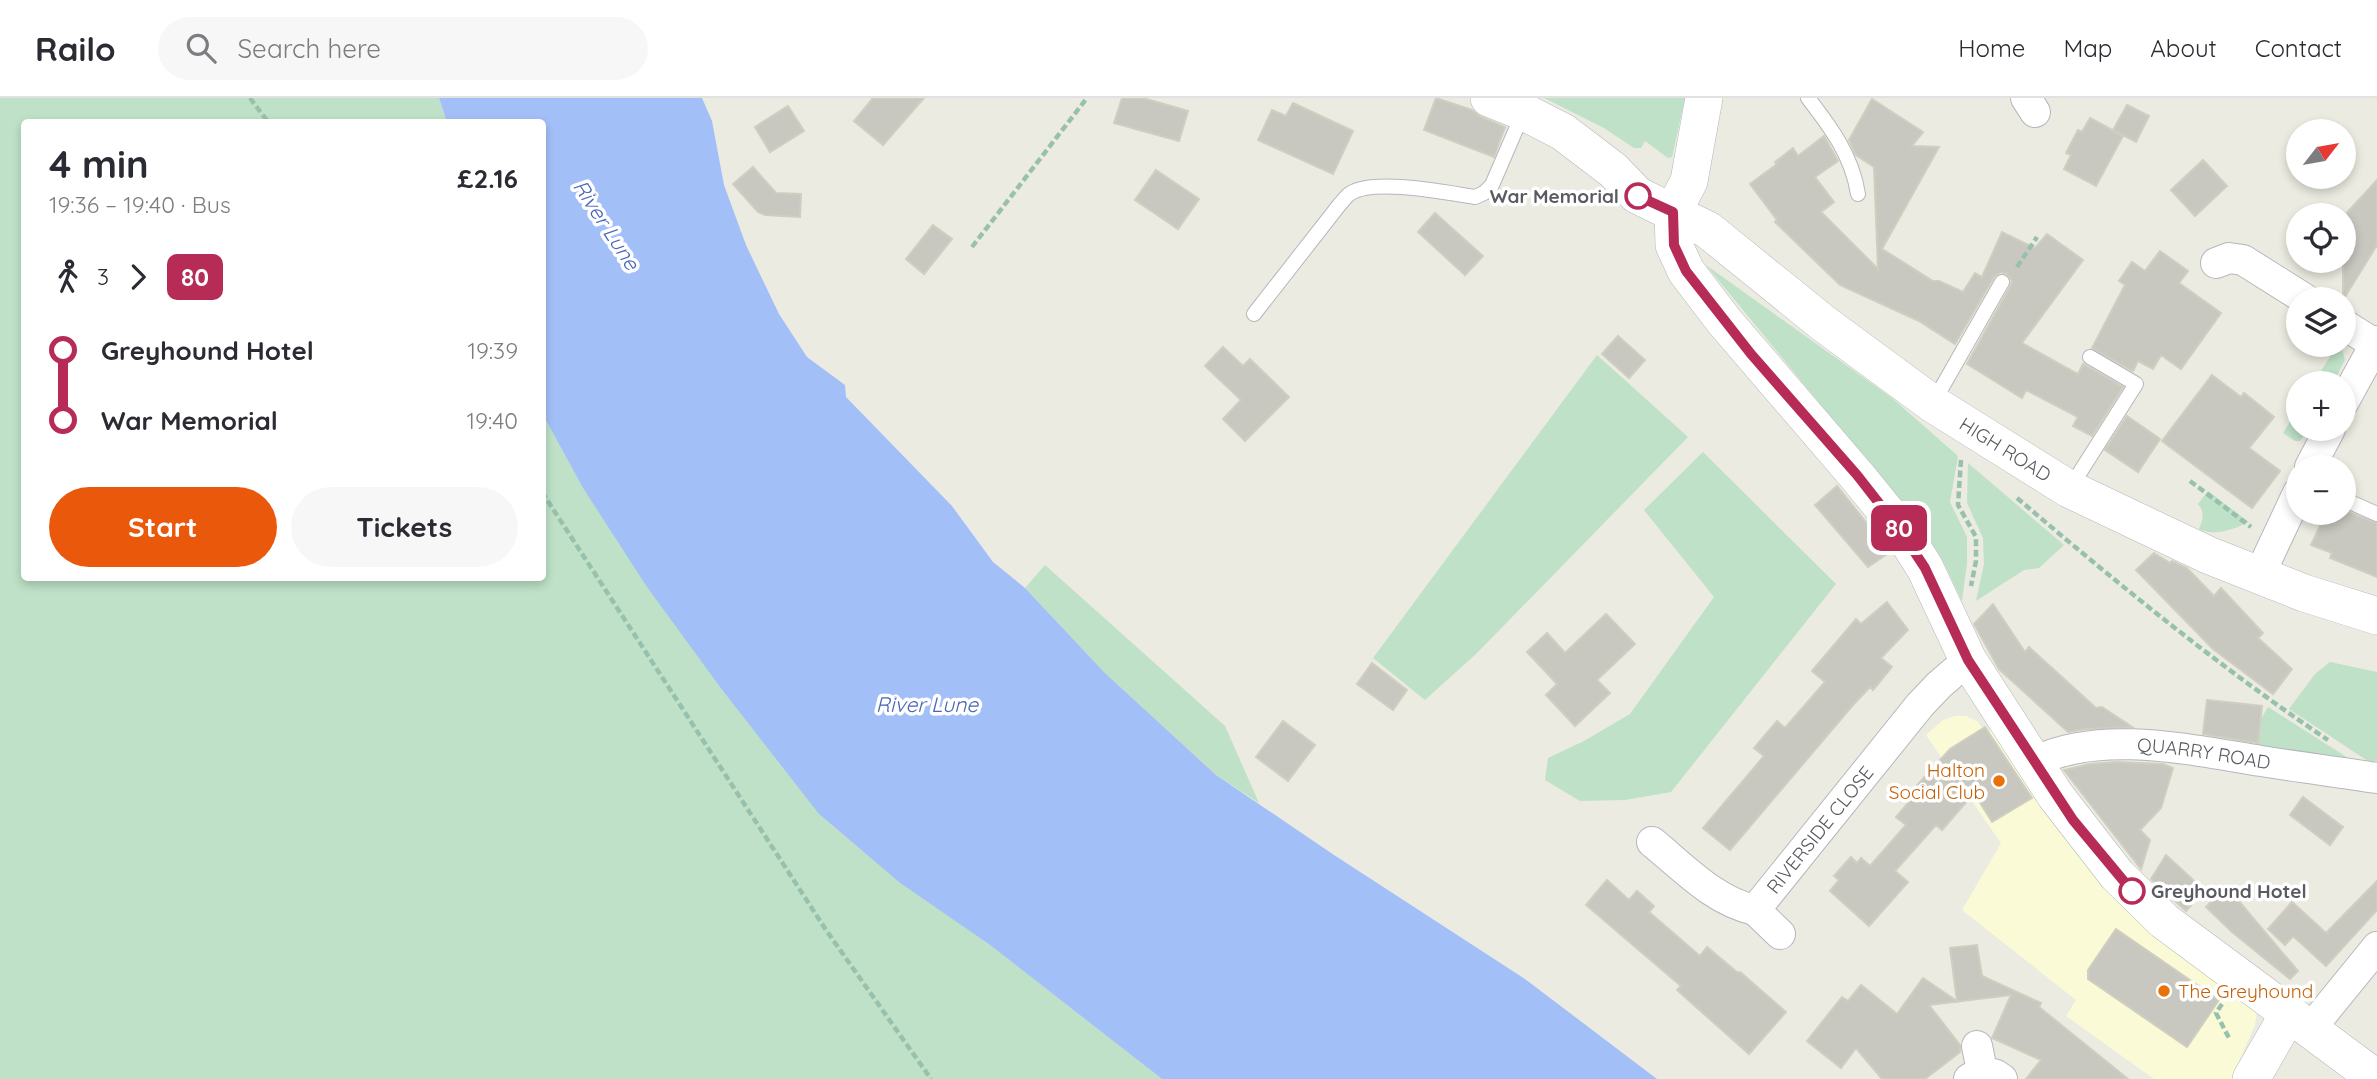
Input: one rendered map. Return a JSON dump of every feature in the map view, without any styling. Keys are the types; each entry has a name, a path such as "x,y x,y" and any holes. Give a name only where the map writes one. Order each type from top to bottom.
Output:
{"street":[{"name":"HIGH ROAD","path":"1489,98 1563,132 1613,170 1636,195 1708,230 1813,315 1933,404 2069,489 2160,534 2259,576 2377,616"},
{"path":"1704,98 1689,181 1673,212 1674,245 1686,271 1741,341 1857,475 1900,530 1925,568 1968,660 2073,820 2132,891 2164,920 2377,1079"},
{"path":"2216,263 2229,258 2244,260 2286,287"},
{"path":"2356,331 2376,342 2356,379"},
{"path":"2259,576 2286,519"},
{"name":"RIVERSIDE CLOSE","path":"1755,910 1920,705 1939,684 1968,660"},
{"name":"QUARRY ROAD","path":"2034,762 2059,751 2142,745 2196,750 2377,778"},
{"name":"RIVERSIDE CLOSE","path":"1652,842 1720,897 1737,906 1755,910 1780,934"},
{"path":"2250,1079 2281,1027 2301,1021 2377,947"}],"lane":[{"path":"1808,98 1847,154 1854,171 1858,194"},
{"path":"1254,314 1352,192 1368,187 1395,187 1475,197 1484,193 1492,185 1524,112"},
{"path":"1933,404 2002,282"},
{"path":"2069,489 2136,384 2090,357"},
{"path":"2356,505 2377,514"}],"path":[{"path":"250,98 266,119"},
{"path":"972,247 1087,98"},
{"path":"2002,282 2011,275 2037,237"},
{"path":"1961,458 1958,505 1976,537 1976,561 1968,596"},
{"path":"2190,481 2255,530"},
{"path":"2014,496 2189,640 2331,742"},
{"path":"546,498 826,930 931,1079"}],"shaded area":[{"path":"0,98 439,98 446,119 21,119 21,581 546,581 546,420 583,488 819,814 900,883 990,945 1162,1079 0,1079"},
{"path":"1544,98 1685,98 1672,157 1668,158 1645,141 1641,148 1634,148 1604,128"},
{"path":"1706,265 1892,398 1958,456 1950,502 1967,537 1962,601 1944,563 1908,511"},
{"path":"1597,355 1688,437 1477,653 1425,700 1373,658"},
{"path":"2330,357 2344,357 2339,371 2321,371"},
{"path":"1703,452 1836,584 1671,792 1625,800 1580,801 1545,780 1548,758 1630,714 1714,597 1644,510"},
{"path":"1968,463 2064,545 2039,568 2024,570 1976,601 1984,564 1983,538 1967,503"},
{"path":"2208,491 2249,522 2218,532 2199,529 2203,516 2198,504"},
{"path":"1045,565 1225,726 1259,803 1216,775 1105,673 1025,588"},
{"path":"2330,662 2377,672 2377,761 2368,761 2289,709 2315,674"},
{"path":"2268,707 2356,763 2258,745 2261,719"},
{"path":"1966,716 1978,722 1983,729 1993,731 2257,1012 2255,1025 2231,1079 2154,1079 2066,1016 2076,1000 1962,910 2001,843 1926,735 1943,720"}],"water":[{"name":"River Lune","path":"439,98 702,98 712,121 724,185 746,245 779,314 807,357 845,385 846,397 952,506 993,562 1025,588 1105,673 1216,775 1525,979 1657,1079 1162,1079 990,945 900,883 819,814 720,687 647,587 583,488 546,420 546,119 446,119"}],"building":[{"path":"873,98 924,98 883,145 854,121"},
{"path":"1122,98 1143,98 1188,111 1179,141 1114,123"},
{"path":"1436,98 1472,110 1481,117 1505,127 1494,157 1424,130"},
{"path":"1872,99 1923,132 1912,146 1939,147 1882,249 1933,281 1963,292 1975,273 1982,277 2002,232 2035,248 2047,234 2083,260 2022,343 2078,374 2083,364 2123,387 2092,436 2073,426 2078,417 2026,390 2022,398 1967,364 2010,287 2012,281 2007,274 2001,272 1994,277 1955,344 1919,321 1840,285 1775,222 1777,220 1750,184 1793,148 1798,156 1824,136 1838,161 1815,177 1834,202 1821,212 1878,269 1874,167 1856,155 1849,140"},
{"path":"1293,103 1353,131 1333,174 1258,140 1272,110 1286,116"},
{"path":"2127,105 2149,116 2136,142 2113,130"},
{"path":"788,106 804,131 770,152 755,127"},
{"path":"2090,118 2123,136 2096,186 2064,169 2071,155 2066,153 2078,130 2082,132"},
{"path":"2203,160 2227,186 2195,216 2171,190"},
{"path":"753,167 776,193 801,194 800,217 765,215 758,212 733,184"},
{"path":"1156,170 1199,199 1178,229 1135,200"},
{"path":"2377,180 2377,245 2351,287 2343,287 2343,273 2356,273 2356,203"},
{"path":"1435,213 1483,256 1465,275 1418,232"},
{"path":"933,225 952,239 924,274 906,259"},
{"path":"2160,251 2188,271 2179,283 2221,313 2181,369 2161,355 2153,369 2138,361 2133,371 2092,348 2125,285 2119,281 2132,262 2145,271"},
{"path":"1618,336 1645,360 1629,378 1602,354"},
{"path":"1223,347 1243,366 1250,359 1289,397 1245,441 1223,419 1241,400 1205,366"},
{"path":"2212,375 2241,397 2244,393 2274,417 2249,448 2280,471 2252,508 2162,441"},
{"path":"2127,416 2160,439 2138,472 2105,450"},
{"path":"1837,486 1890,552 1868,567 1815,505"},
{"path":"2356,515 2377,523 2377,577 2330,558 2332,553 2311,545 2320,525 2356,525"},
{"path":"2154,553 2170,563 2172,561 2187,568 2214,596 2221,588 2263,633 2258,638 2292,669 2273,694 2213,649 2136,570"},
{"path":"1887,602 1908,630 1881,658 1892,667 1873,690 1870,687 1853,705 1730,850 1703,828 1764,756 1754,748 1777,721 1785,728 1825,682 1812,671 1856,619 1861,624"},
{"path":"1993,604 2025,652 2029,647 2096,708 2102,707 2132,727 2068,732 1999,669 1974,624"},
{"path":"1606,614 1635,644 1597,680 1610,693 1575,726 1546,695 1557,684 1527,652 1547,633 1565,653"},
{"path":"1372,663 1407,690 1393,710 1357,684"},
{"path":"2207,700 2262,706 2258,743 2203,734"},
{"path":"1283,721 1315,745 1288,781 1256,757"},
{"path":"1985,727 2032,798 1992,822 1974,793 1942,830 1936,825 1895,871 1908,882 1869,926 1830,891 1839,880 1834,876 1851,857 1857,863 1861,858 1870,866 1906,825 1896,817 1913,797 1909,794 1950,749"},
{"path":"2117,762 2163,764 2173,768 2161,808 2140,830 2150,840 2141,869 2064,770"},
{"path":"2303,797 2343,827 2330,845 2290,815"},
{"path":"2166,855 2204,890 2186,911 2151,879"},
{"path":"1607,880 1629,900 1637,891 1654,906 1649,912 1700,956 1707,947 1786,1012 1749,1054 1677,990 1681,986 1586,905"},
{"path":"2377,881 2377,910 2326,966 2293,936 2285,945 2268,929 2292,902 2326,933"},
{"path":"2226,886 2298,971 2290,979 2206,907"},
{"name":"The Greyhound","path":"2116,929 2219,1000 2187,1047 2088,979 2088,970"},
{"path":"1977,945 1982,976 2041,1003 2039,1007 2128,1079 2026,1079 2041,1060 1992,1038 2011,995 1929,1005 1960,1045 1960,1052 1925,1079 1882,1079 1856,1048 1841,1068 1807,1041 1842,997 1848,1001 1861,985 1897,1014 1923,978 1957,1001 1950,948"}],"bus line":[{"name":"80","path":"1638,196 1673,212 1674,245 1686,271 1751,354 1857,475 1900,530 1925,568 1968,660 2055,795 2097,851 2132,891"}],"place":[{"name":"War Memorial","path":"1638,196"},
{"name":"Halton Social Club","path":"1999,781"},
{"name":"Greyhound Hotel","path":"2132,891"},
{"name":"The Greyhound","path":"2164,991"}]}
